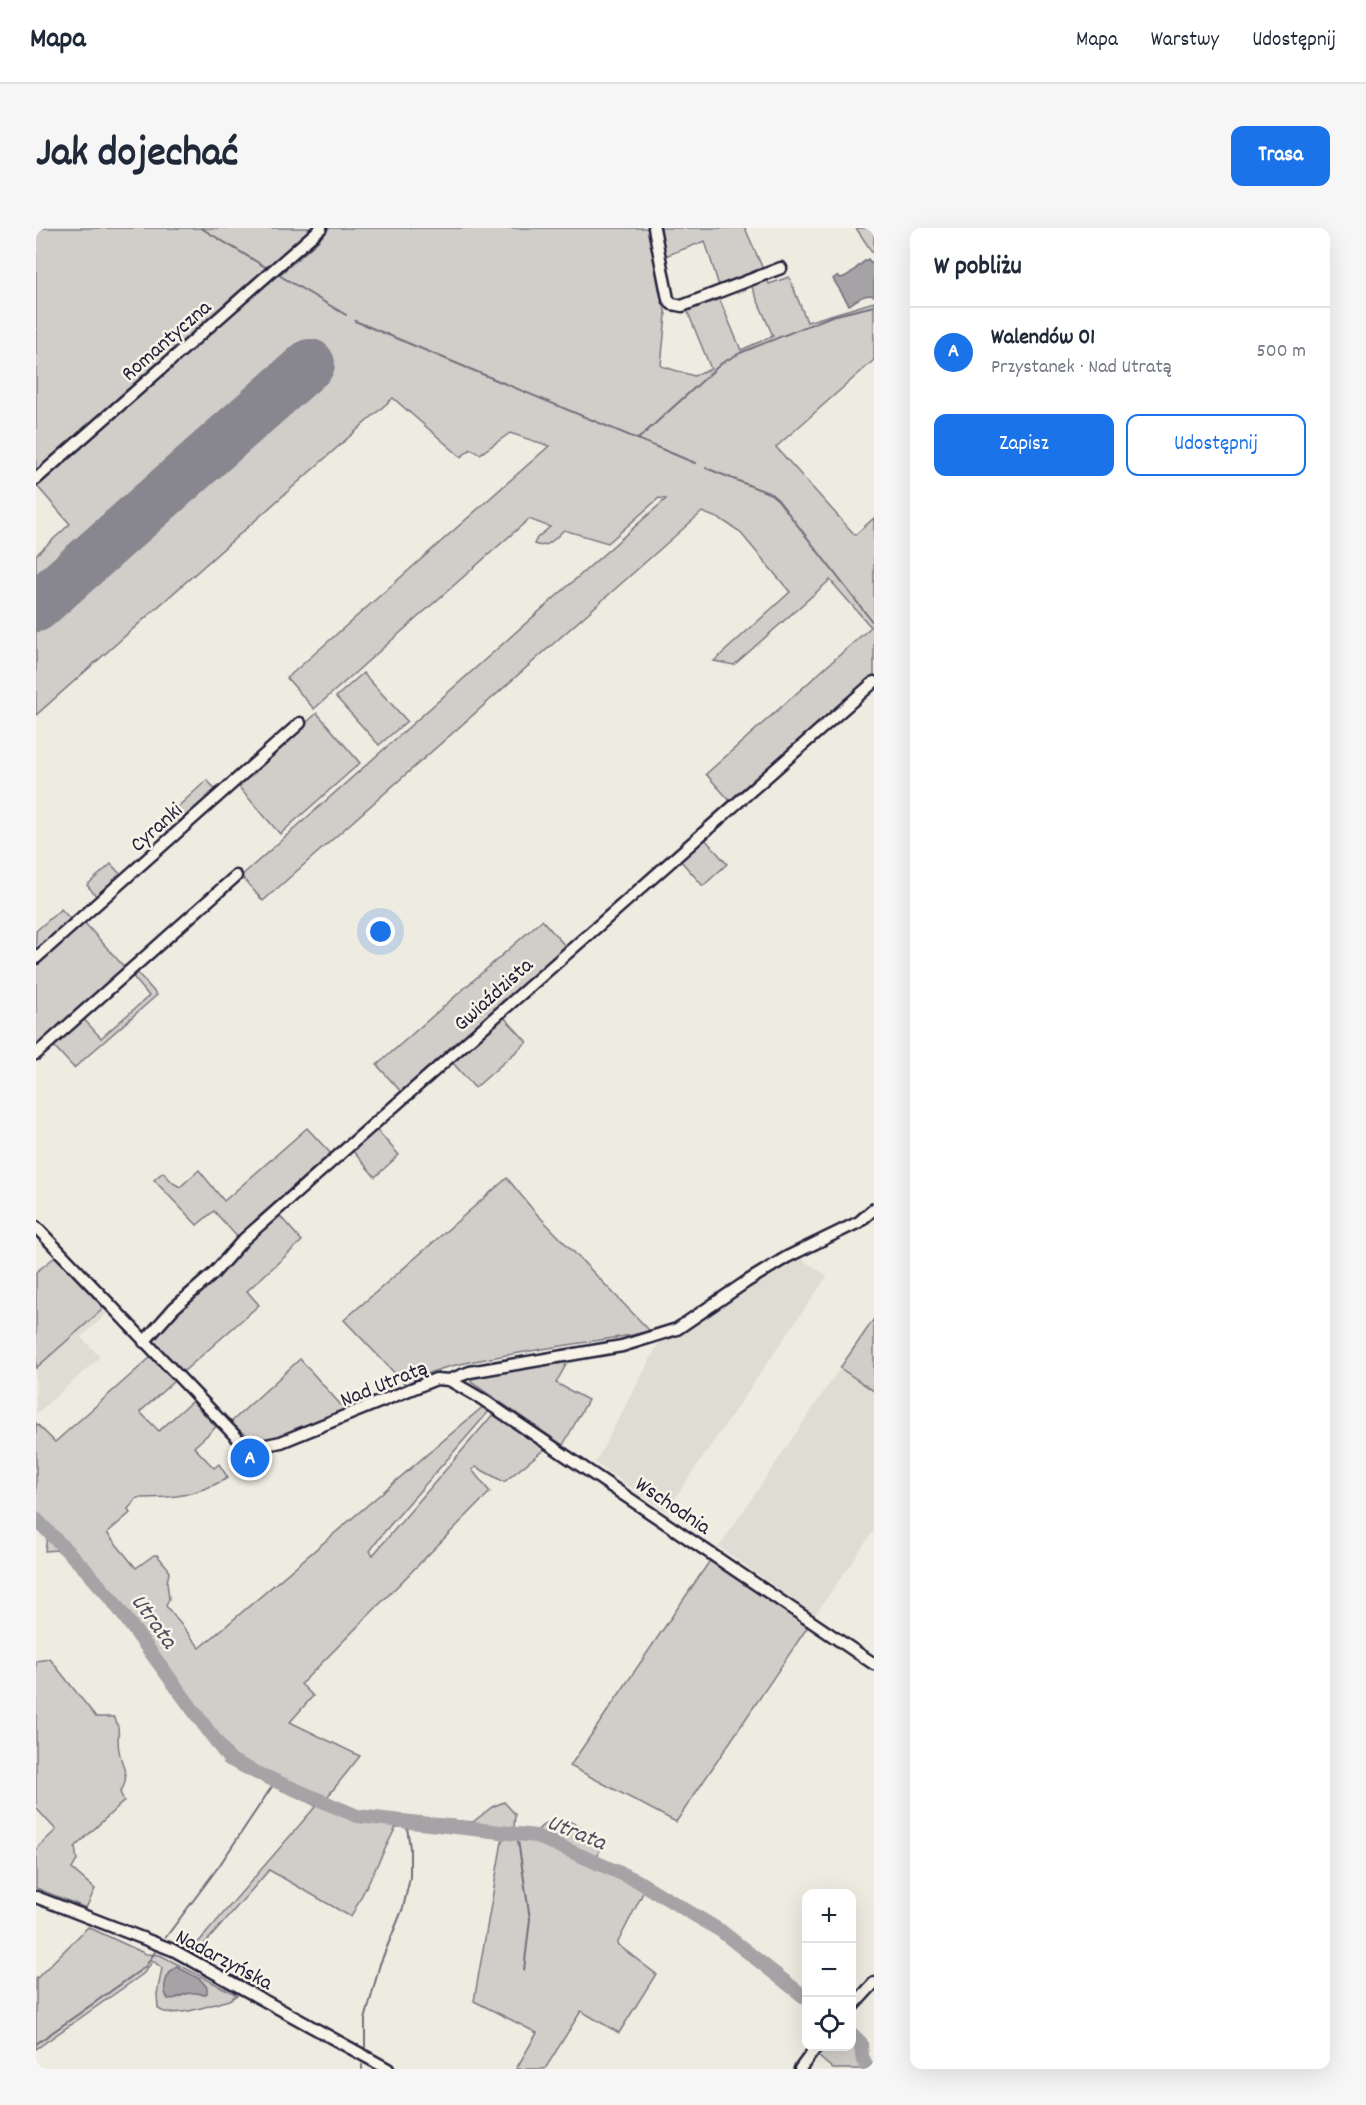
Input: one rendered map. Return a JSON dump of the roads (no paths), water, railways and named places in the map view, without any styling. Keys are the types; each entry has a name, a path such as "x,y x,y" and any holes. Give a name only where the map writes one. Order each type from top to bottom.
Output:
{"street":[{"name":"Romantyczna","path":"36,479 321,228"},
{"path":"654,228 668,299 672,304 681,306 781,268"},
{"name":"Gwiaździsta","path":"144,1342 174,1308 213,1274 244,1239 874,682"},
{"name":"Cyranki","path":"36,958 300,723"},
{"path":"36,1054 236,876"},
{"name":"Nad Utratą","path":"36,1227 242,1443 252,1448 281,1442 436,1379 449,1380 470,1372 622,1346 677,1329 787,1257 850,1227 874,1209"},
{"name":"Wschodnia","path":"449,1380 489,1403 874,1664"},
{"name":"Nadarzyńska","path":"36,1897 173,1950 388,2069"},
{"path":"856,2003 874,1983"},
{"path":"800,2069 813,2051"}],"waterway":[{"path":"201,228 267,268"},
{"path":"279,275 319,240"},
{"path":"277,274 346,315"},
{"path":"638,439 722,363 740,353 832,316 874,306"},
{"path":"355,321 695,463"},
{"path":"706,468 771,494 778,500 874,624"},
{"name":"Utrata","path":"36,1519 113,1601 229,1759 259,1774"},
{"name":"Utrata","path":"264,1776 357,1816 536,1836 636,1880 721,1931 805,1997"},
{"path":"166,1937 219,1866 275,1782"},
{"path":"365,2047 365,2020 380,1964 403,1908 410,1878 410,1848 406,1820"},
{"path":"517,1834 530,1919 524,1970"},
{"path":"36,2044 145,1967 155,1952"},
{"name":"Utrata","path":"856,2038 861,2043 862,2056 868,2069"}],"place":[{"name":"Walendów 01","path":"250,1458"}]}
